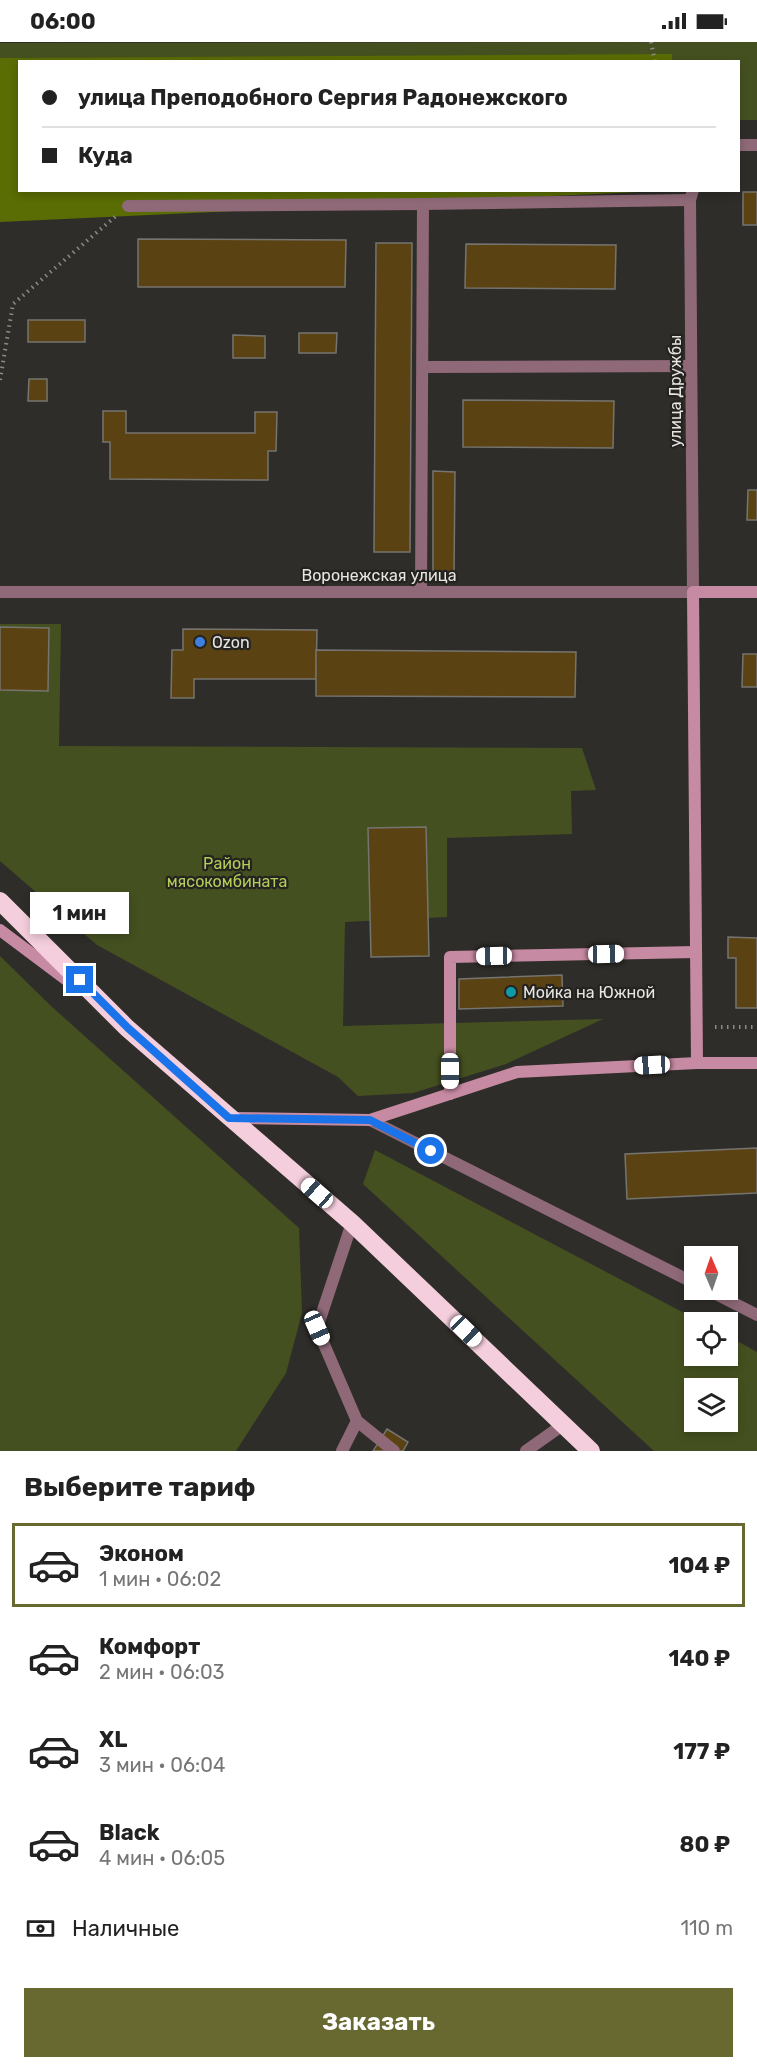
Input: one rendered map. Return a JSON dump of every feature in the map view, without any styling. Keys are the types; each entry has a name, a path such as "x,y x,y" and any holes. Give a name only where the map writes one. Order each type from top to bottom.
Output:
{"highway":[{"path":"0,901 128,1028 352,1223 591,1451"}],"street":[{"path":"740,145 757,145"},
{"path":"128,206 423,204 691,195"},
{"name":"улица Дружбы","path":"691,195 693,592"},
{"path":"422,592 423,204"},
{"path":"423,368 691,366"},
{"name":"Воронежская улица","path":"0,592 757,592"},
{"path":"693,592 697,1063"},
{"path":"0,930 128,1028"},
{"path":"450,1094 450,957 696,952"},
{"path":"229,1118 370,1120 517,1072 697,1063 757,1063"},
{"path":"370,1120 684,1278"},
{"path":"352,1223 317,1328 357,1421 394,1451"},
{"path":"728,1300 757,1314"},
{"path":"342,1451 357,1421"},
{"path":"526,1451 564,1424"}],"path":[{"path":"651,42 655,60"},
{"path":"0,380 13,304 128,206"},
{"path":"697,1027 757,1027"}],"green space":[{"path":"757,42 757,120 740,120 740,60 18,60 18,190 0,195 0,43"},
{"path":"672,54 672,60 18,60 18,192 638,192 0,222 0,58"},
{"name":"Район мясокомбината","path":"0,624 61,624 59,746 582,748 596,790 571,791 572,834 447,838 447,917 345,922 343,1026 603,1019 506,1064 413,1093 358,1096 338,1077 97,945 0,861"},
{"path":"0,956 51,1006 299,1228 302,1313 286,1373 236,1451 0,1451"},
{"path":"375,1150 684,1313 684,1366 738,1366 738,1342 757,1352 757,1451 654,1451 363,1184"}],"building":[{"path":"743,192 757,192 757,225 743,225"},
{"path":"138,239 346,240 345,287 138,287"},
{"path":"376,243 412,243 410,552 374,552"},
{"path":"466,244 616,245 615,289 465,288"},
{"path":"28,320 85,320 85,342 28,342"},
{"path":"299,333 337,333 336,353 299,353"},
{"path":"233,335 265,336 265,358 233,358"},
{"path":"29,379 47,379 47,401 28,401"},
{"path":"463,400 614,401 613,448 463,447"},
{"path":"103,411 126,411 126,433 255,433 255,412 277,412 276,451 268,451 268,480 110,479 110,442 103,442"},
{"path":"433,471 455,472 454,573 433,573"},
{"path":"748,490 757,490 757,520 747,520"},
{"path":"0,627 49,628 48,691 0,690"},
{"path":"183,629 317,630 316,679 194,679 194,698 171,698 172,650 183,650"},
{"path":"316,650 576,652 575,697 316,696"},
{"path":"743,654 757,654 757,687 742,687"},
{"path":"426,827 429,956 371,957 368,828"},
{"path":"728,937 757,938 757,1008 736,1008 736,958 728,958"},
{"name":"Мойка на Южной","path":"562,975 563,1006 459,1009 459,979"},
{"path":"757,1148 757,1193 627,1199 625,1154"},
{"path":"387,1429 408,1442 403,1451 373,1451"}],"place":[{"name":"Ozon","path":"200,642"},
{"name":"Мойка на Южной","path":"511,992"}],"route":[{"path":"80,980 128,1028 229,1118 370,1120 431,1151"}]}
